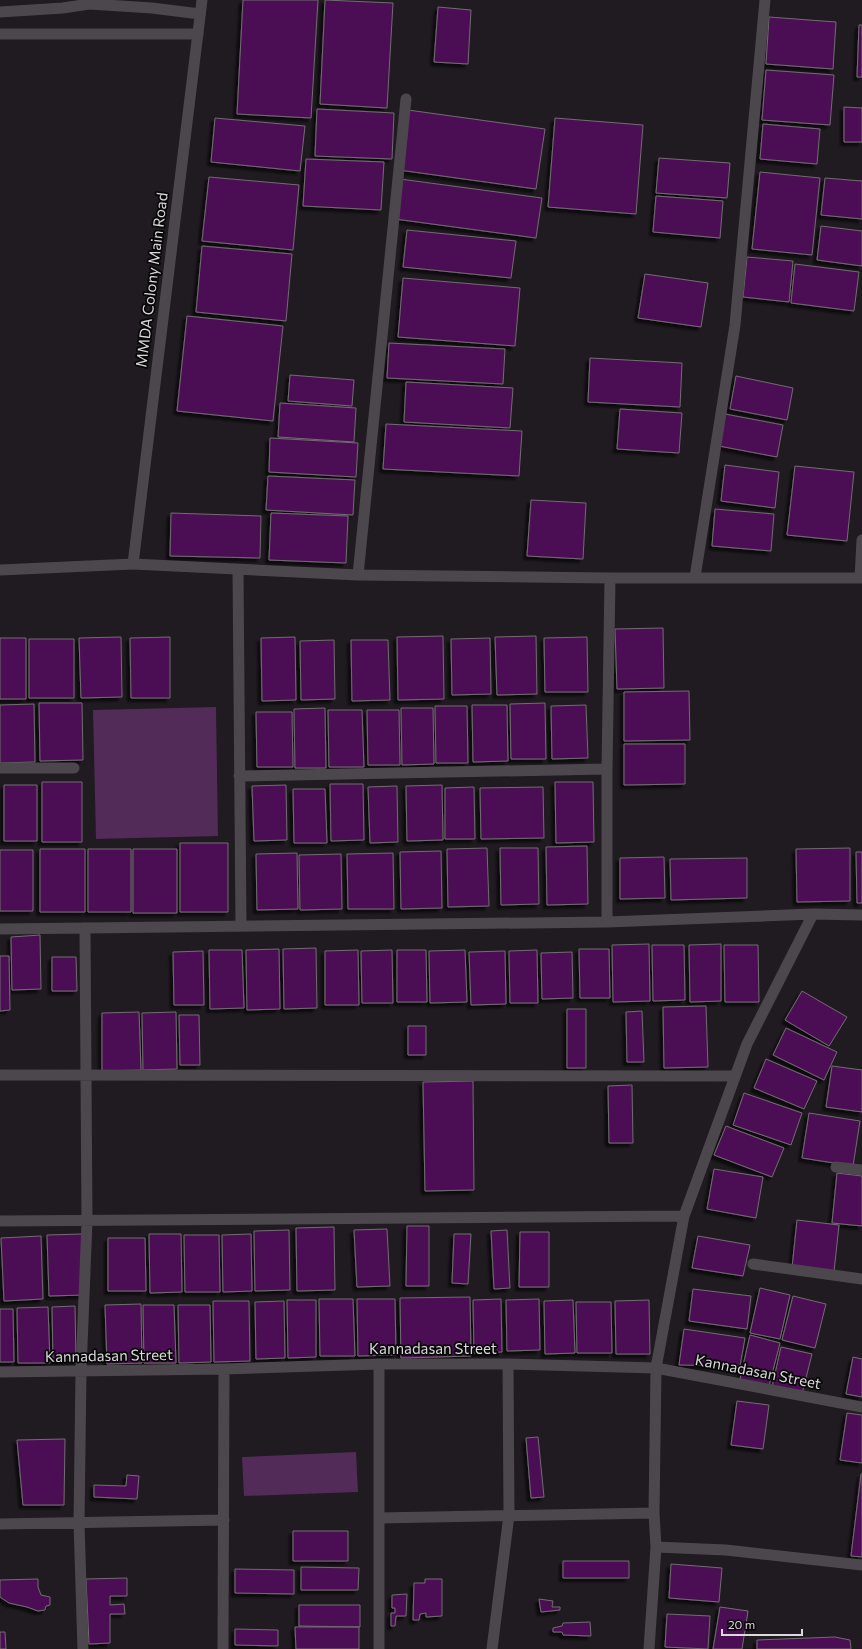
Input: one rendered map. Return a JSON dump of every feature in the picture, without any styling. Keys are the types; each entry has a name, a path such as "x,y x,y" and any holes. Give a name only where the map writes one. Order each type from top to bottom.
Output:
{"street":[{"name":"MMDA Colony Main Road","path":"133,564 202,0"},
{"path":"694,577 735,325 765,0"},
{"path":"0,12 63,4 89,4 152,8 200,14"},
{"path":"0,34 198,34"},
{"path":"358,575 406,99"},
{"path":"0,570 133,564 358,575 610,578 861,578 862,540"},
{"path":"238,570 241,926"},
{"path":"608,922 607,769 610,578"},
{"path":"0,768 74,768"},
{"path":"239,776 607,769"},
{"path":"649,1649 656,1547 654,1513 656,1368 684,1216 746,1044 813,914"},
{"path":"0,929 608,922 813,914 862,915"},
{"path":"83,1649 79,1523 81,1371 87,1221 85,928"},
{"path":"0,1075 735,1076"},
{"path":"836,1167 862,1170"},
{"path":"0,1221 684,1216"},
{"path":"753,1264 862,1279"},
{"path":"379,1364 379,1649"},
{"name":"Kannadasan Street","path":"0,1372 224,1369 379,1364 508,1364 656,1368 862,1407"},
{"path":"492,1649 509,1516 508,1364"},
{"path":"223,1649 224,1369"},
{"path":"379,1518 654,1513"},
{"path":"0,1524 224,1520"},
{"path":"656,1547 726,1550 862,1565"}],"shaded area":[{"path":"216,707 218,836 96,839 93,710"},
{"path":"356,1452 358,1492 244,1496 242,1457"}],"building":[{"path":"243,0 318,0 311,118 237,114"},
{"path":"325,0 393,3 387,108 320,104"},
{"path":"438,7 471,10 468,64 434,62"},
{"path":"769,17 836,22 833,69 766,64"},
{"path":"859,25 862,25 862,77 857,77"},
{"path":"766,70 834,75 830,125 762,120"},
{"path":"844,107 862,108 862,142 844,142"},
{"path":"317,109 394,113 392,159 315,156"},
{"path":"408,110 545,129 536,189 399,170"},
{"path":"215,118 305,126 300,171 211,162"},
{"path":"555,118 643,125 636,214 548,207"},
{"path":"763,124 820,129 817,164 760,159"},
{"path":"659,158 730,163 727,198 656,193"},
{"path":"306,159 384,162 381,210 303,206"},
{"path":"760,172 820,178 812,255 752,249"},
{"path":"209,177 299,185 293,250 202,241"},
{"path":"825,178 862,181 862,219 821,215"},
{"path":"400,179 542,198 536,238 395,219"},
{"path":"656,196 723,201 720,238 653,232"},
{"path":"821,226 862,231 862,266 817,260"},
{"path":"407,230 516,241 511,278 403,267"},
{"path":"202,246 292,254 286,321 196,312"},
{"path":"747,257 793,261 789,302 743,297"},
{"path":"795,264 859,272 854,311 791,303"},
{"path":"645,274 708,283 701,327 638,318"},
{"path":"403,278 520,288 515,346 398,337"},
{"path":"187,316 283,326 273,421 177,411"},
{"path":"389,343 505,349 503,384 387,378"},
{"path":"590,358 682,363 680,407 588,402"},
{"path":"290,375 354,380 352,406 288,401"},
{"path":"736,376 793,388 787,420 730,409"},
{"path":"406,382 513,388 510,428 404,422"},
{"path":"280,403 356,408 354,442 278,437"},
{"path":"620,409 682,413 679,453 617,449"},
{"path":"725,414 783,425 777,457 719,446"},
{"path":"386,424 522,431 519,476 383,469"},
{"path":"270,438 358,443 356,477 269,472"},
{"path":"725,465 779,472 775,508 721,501"},
{"path":"795,466 854,472 847,541 787,535"},
{"path":"268,476 355,480 353,515 266,510"},
{"path":"531,500 586,503 583,559 527,556"},
{"path":"715,509 774,514 771,551 712,546"},
{"path":"171,513 261,516 260,558 170,556"},
{"path":"271,513 348,516 346,563 269,560"},
{"path":"663,628 664,688 617,689 615,629"},
{"path":"443,636 444,699 398,700 397,637"},
{"path":"536,636 537,694 497,695 495,637"},
{"path":"121,637 122,697 81,698 79,638"},
{"path":"170,637 170,698 131,698 130,638"},
{"path":"295,637 296,700 262,701 261,638"},
{"path":"587,637 588,692 545,692 544,638"},
{"path":"0,638 26,638 26,699 0,699"},
{"path":"490,638 491,694 452,695 451,639"},
{"path":"29,639 74,639 74,698 29,698"},
{"path":"334,640 335,699 301,700 300,641"},
{"path":"351,640 388,640 390,700 352,701"},
{"path":"689,691 690,740 624,741 624,692"},
{"path":"39,703 82,703 83,760 40,761"},
{"path":"545,703 546,759 511,759 510,704"},
{"path":"34,704 35,762 0,763 0,705"},
{"path":"472,705 507,705 508,761 473,762"},
{"path":"586,705 588,758 552,759 551,706"},
{"path":"435,706 467,706 468,763 436,763"},
{"path":"325,708 326,768 295,768 294,709"},
{"path":"401,708 433,708 434,764 402,765"},
{"path":"328,710 362,710 364,767 329,767"},
{"path":"367,710 399,710 400,765 368,765"},
{"path":"256,712 292,712 293,767 257,767"},
{"path":"624,744 685,744 685,784 624,785"},
{"path":"42,782 82,782 82,842 42,842"},
{"path":"555,782 593,782 594,842 556,843"},
{"path":"330,784 363,784 364,840 331,841"},
{"path":"4,785 37,785 37,841 4,841"},
{"path":"286,785 287,840 254,841 252,786"},
{"path":"442,785 443,840 407,841 406,786"},
{"path":"397,786 398,842 370,843 368,787"},
{"path":"474,787 475,839 445,839 445,788"},
{"path":"543,787 544,838 481,839 480,788"},
{"path":"293,789 325,789 327,843 294,843"},
{"path":"180,843 228,843 228,912 180,912"},
{"path":"587,846 588,904 547,905 546,847"},
{"path":"487,848 489,906 448,907 447,849"},
{"path":"500,848 538,848 539,904 501,905"},
{"path":"850,848 850,901 797,902 796,849"},
{"path":"40,849 85,849 85,912 40,912"},
{"path":"88,849 131,849 131,912 88,912"},
{"path":"133,849 177,849 177,913 133,913"},
{"path":"0,850 33,850 33,911 0,911"},
{"path":"441,851 442,908 401,909 400,852"},
{"path":"856,852 862,852 862,903 857,903"},
{"path":"297,853 298,909 257,910 256,854"},
{"path":"393,853 394,909 348,909 347,854"},
{"path":"341,854 342,909 300,910 299,855"},
{"path":"664,857 665,898 620,899 620,858"},
{"path":"747,858 747,898 671,900 670,859"},
{"path":"40,935 41,989 12,990 11,937"},
{"path":"649,944 650,1001 613,1002 612,945"},
{"path":"721,944 721,1001 690,1002 689,945"},
{"path":"652,945 684,945 685,1000 653,1001"},
{"path":"724,945 758,945 759,1002 725,1002"},
{"path":"316,948 317,1008 284,1009 283,949"},
{"path":"279,949 280,1009 247,1010 246,950"},
{"path":"579,949 609,949 610,998 580,998"},
{"path":"209,950 242,950 244,1008 210,1009"},
{"path":"358,950 359,1005 325,1005 325,951"},
{"path":"392,950 393,1003 362,1003 361,951"},
{"path":"397,950 426,950 427,1002 397,1002"},
{"path":"465,950 467,1002 430,1003 429,951"},
{"path":"537,950 538,1003 510,1003 509,951"},
{"path":"203,951 204,1005 174,1005 173,952"},
{"path":"505,951 506,1004 471,1005 469,952"},
{"path":"572,952 573,998 542,999 541,953"},
{"path":"0,956 9,956 10,1010 0,1011"},
{"path":"52,957 76,957 77,991 52,991"},
{"path":"802,991 847,1017 829,1046 785,1020"},
{"path":"706,1006 708,1067 664,1068 663,1007"},
{"path":"567,1009 586,1009 586,1068 567,1068"},
{"path":"642,1011 644,1062 627,1062 626,1012"},
{"path":"139,1012 141,1070 102,1071 102,1013"},
{"path":"176,1012 177,1069 143,1070 142,1013"},
{"path":"179,1015 199,1015 200,1065 180,1065"},
{"path":"408,1026 426,1026 426,1055 408,1055"},
{"path":"786,1028 837,1052 824,1080 773,1055"},
{"path":"766,1059 817,1081 804,1109 754,1088"},
{"path":"832,1066 862,1070 862,1112 826,1107"},
{"path":"473,1081 474,1190 425,1191 423,1082"},
{"path":"632,1085 633,1143 609,1143 608,1086"},
{"path":"744,1093 802,1113 791,1145 733,1125"},
{"path":"809,1113 860,1121 853,1166 802,1158"},
{"path":"726,1126 784,1148 772,1177 714,1155"},
{"path":"714,1169 763,1177 756,1218 707,1209"},
{"path":"837,1173 862,1176 862,1226 832,1223"},
{"path":"797,1220 839,1225 834,1272 792,1268"},
{"path":"407,1226 429,1226 429,1286 406,1286"},
{"path":"334,1227 335,1290 297,1291 296,1228"},
{"path":"387,1229 390,1286 357,1287 354,1230"},
{"path":"289,1230 290,1290 255,1291 254,1231"},
{"path":"507,1230 510,1288 494,1289 491,1231"},
{"path":"520,1232 549,1232 549,1287 519,1287"},
{"path":"82,1234 84,1295 49,1296 47,1235"},
{"path":"149,1234 181,1234 182,1292 150,1293"},
{"path":"251,1234 252,1291 223,1292 222,1235"},
{"path":"454,1234 471,1234 468,1284 452,1283"},
{"path":"184,1235 219,1235 220,1292 185,1292"},
{"path":"41,1236 43,1299 4,1301 1,1238"},
{"path":"698,1236 750,1245 743,1276 692,1268"},
{"path":"108,1238 145,1238 146,1291 108,1291"},
{"path":"760,1288 790,1295 780,1339 750,1333"},
{"path":"693,1289 751,1296 747,1329 689,1321"},
{"path":"793,1296 826,1304 815,1348 782,1340"},
{"path":"470,1297 471,1356 401,1358 400,1298"},
{"path":"319,1299 353,1299 355,1356 320,1356"},
{"path":"357,1299 395,1299 396,1355 358,1356"},
{"path":"501,1299 502,1352 474,1353 473,1300"},
{"path":"539,1299 540,1350 507,1351 506,1300"},
{"path":"287,1300 316,1300 316,1357 288,1358"},
{"path":"573,1300 575,1353 545,1354 544,1301"},
{"path":"649,1300 650,1354 616,1354 615,1301"},
{"path":"213,1301 249,1301 250,1361 214,1362"},
{"path":"284,1301 285,1358 256,1359 255,1302"},
{"path":"576,1302 611,1302 612,1353 577,1353"},
{"path":"141,1304 142,1363 107,1364 105,1305"},
{"path":"143,1305 174,1305 176,1363 144,1363"},
{"path":"178,1305 210,1305 211,1362 179,1363"},
{"path":"75,1306 76,1360 53,1361 52,1307"},
{"path":"48,1307 50,1363 18,1363 17,1308"},
{"path":"0,1309 13,1309 14,1362 0,1362"},
{"path":"684,1329 745,1338 740,1366 679,1365"},
{"path":"750,1335 780,1343 769,1386 740,1379"},
{"path":"781,1347 812,1354 802,1394 772,1387"},
{"path":"853,1357 862,1359 862,1397 846,1394"},
{"path":"737,1401 769,1405 763,1449 731,1445"},
{"path":"847,1413 862,1415 862,1463 840,1460"},
{"path":"538,1437 544,1497 531,1498 526,1438"},
{"path":"65,1439 64,1505 23,1505 17,1440"},
{"path":"862,1474 862,1557 851,1556"},
{"path":"127,1475 139,1476 137,1499 94,1497 94,1485 126,1486"},
{"path":"293,1531 348,1531 348,1561 293,1561"},
{"path":"563,1561 629,1561 629,1578 563,1578"},
{"path":"671,1564 722,1568 719,1602 669,1598"},
{"path":"301,1567 359,1568 358,1590 301,1590"},
{"path":"235,1569 294,1570 294,1594 235,1593"},
{"path":"127,1578 127,1596 110,1596 110,1605 124,1604 125,1614 110,1614 110,1643 89,1644 86,1579"},
{"path":"38,1579 38,1587 41,1595 50,1597 50,1605 46,1606 45,1610 38,1611 9,1603 0,1597 0,1580"},
{"path":"425,1579 442,1579 442,1616 426,1617 426,1613 420,1614 419,1620 413,1620 414,1583 425,1583"},
{"path":"407,1594 406,1616 396,1616 395,1626 391,1626 391,1613 395,1613 395,1608 392,1608 392,1595"},
{"path":"539,1599 553,1601 552,1607 560,1607 560,1610 541,1612"},
{"path":"299,1605 360,1605 360,1627 299,1626"},
{"path":"720,1607 748,1611 742,1649 713,1649"},
{"path":"667,1614 710,1616 708,1649 665,1647"},
{"path":"590,1622 591,1636 563,1635 562,1632 553,1632 553,1628 562,1626 563,1623"},
{"path":"295,1627 359,1627 359,1649 296,1649"},
{"path":"235,1629 278,1630 278,1646 235,1645"},
{"path":"0,1632 5,1632 6,1649 0,1649"},
{"path":"835,1637 850,1640 851,1649 757,1649 757,1640"}]}
